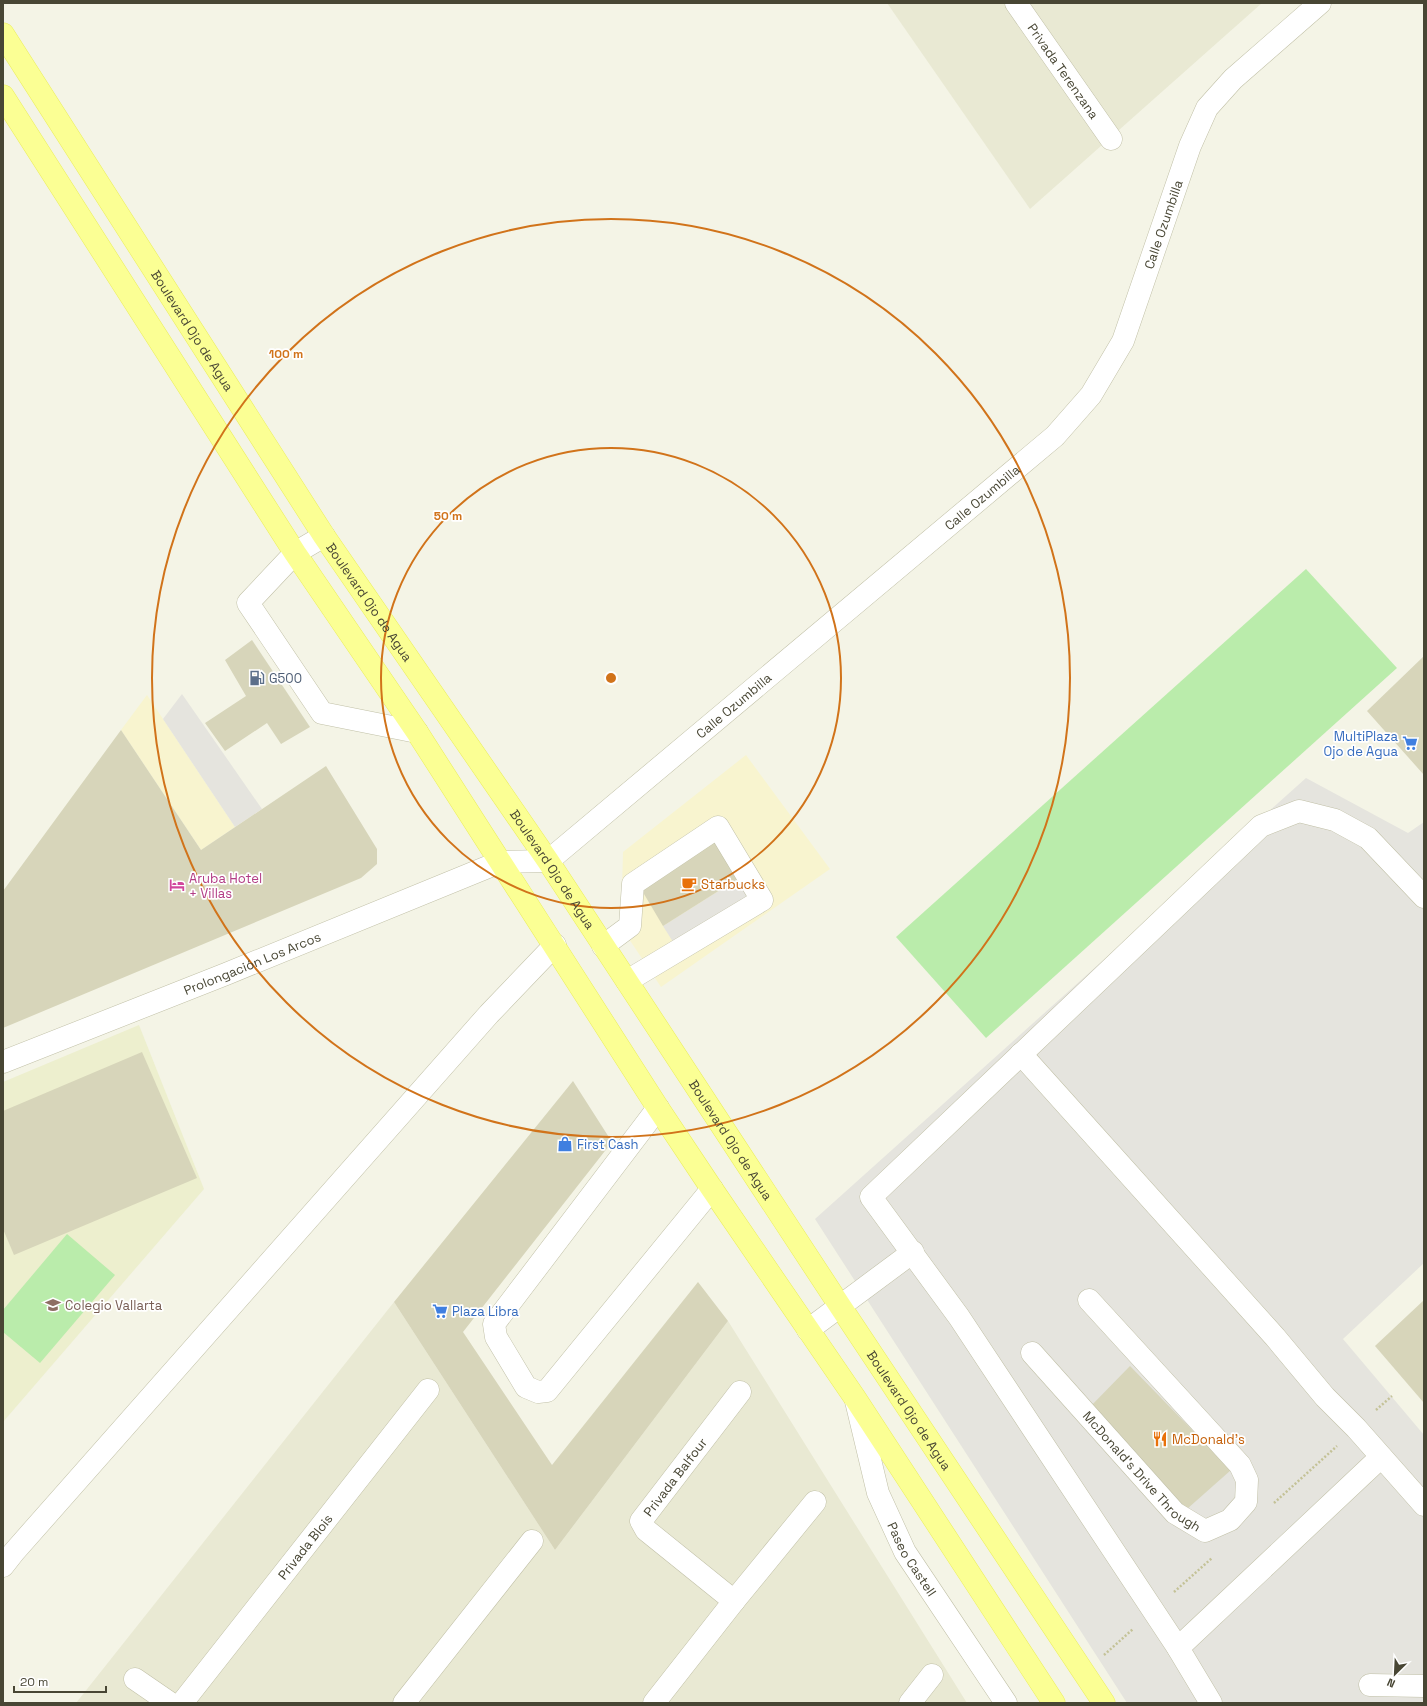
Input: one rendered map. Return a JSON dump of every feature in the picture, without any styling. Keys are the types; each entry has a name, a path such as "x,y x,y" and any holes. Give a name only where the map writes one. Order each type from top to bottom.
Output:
{"main road":[{"name":"Boulevard Ojo de Agua","path":"3,34 324,536 548,861 840,1306 1104,1703"},
{"path":"3,96 295,553 416,732 555,944 658,1108 855,1398 1054,1703"}],"street":[{"name":"Privada Terenzana","path":"1016,3 1111,139"},
{"name":"Calle Ozumbilla","path":"548,861 1055,436 1091,395 1123,341 1190,146 1207,108 1233,79 1320,3"},
{"path":"324,536 295,553 248,603 322,713 416,732"},
{"path":"1211,1703 1178,1648 959,1317 871,1196 1261,826 1299,811 1335,820 1368,838 1424,897"},
{"path":"603,946 630,926 633,884 718,827 762,900 627,981"},
{"path":"500,862 548,861"},
{"name":"Prolongación Los Arcos","path":"3,1062 219,977 500,862"},
{"path":"3,1566 489,1014 555,944"},
{"path":"1021,1054 1424,1505"},
{"path":"658,1108 494,1324 496,1338 526,1387 538,1392 547,1391 712,1189"},
{"path":"808,1330 913,1252"},
{"name":"McDonald's Drive Through","path":"1032,1353 1175,1513 1205,1531 1230,1520 1246,1502 1247,1480 1240,1465 1089,1300"},
{"name":"Privada Blois","path":"182,1703 428,1390"},
{"name":"Privada Balfour","path":"734,1601 646,1530 641,1521 740,1392"},
{"name":"Paseo Castell","path":"855,1398 878,1493 906,1552 1006,1703"},
{"path":"1178,1648 1381,1457"},
{"path":"654,1703 734,1601 815,1502"},
{"path":"404,1703 532,1541"},
{"path":"910,1703 932,1675"},
{"path":"135,1679 170,1703"},
{"path":"1370,1685 1424,1686"}],"shaded area":[{"path":"887,3 1262,3 1030,209"},
{"path":"182,694 262,809 235,827 163,719"},
{"path":"147,695 235,827 201,850 121,730"},
{"path":"746,755 830,869 661,987 621,927 623,852"},
{"path":"1306,778 1408,833 1424,822 1424,1263 1343,1339 1424,1435 1424,1703 1127,1703 815,1219"},
{"path":"739,878 750,898 675,945 663,926"},
{"name":"Colegio Vallarta","path":"139,1025 204,1189 3,1422 3,1082"},
{"path":"394,1302 555,1550 728,1321 967,1703 76,1703"}],"green space":[{"path":"1306,569 1397,668 986,1038 896,937"},
{"path":"67,1234 115,1275 40,1363 3,1332 3,1310"}],"building":[{"name":"G500","path":"252,640 310,727 281,744 267,723 225,751 205,723 246,696 225,660"},
{"name":"MultiPlaza Ojo de Agua","path":"1424,656 1424,775 1367,711"},
{"name":"Aruba Hotel + Villas","path":"121,730 201,850 326,766 377,849 377,864 361,878 3,1028 3,891"},
{"name":"Starbucks","path":"715,839 739,878 663,926 641,889"},
{"path":"142,1052 197,1178 14,1255 3,1229 3,1111"},
{"name":"Plaza Libra","path":"573,1081 612,1142 463,1332 552,1465 698,1282 728,1321 555,1550 394,1302"},
{"path":"1424,1300 1424,1403 1375,1346"},
{"name":"McDonald's","path":"1130,1366 1231,1470 1187,1509 1089,1408"}],"place":[{"name":"G500","path":"257,678"},
{"name":"MultiPlaza Ojo de Agua","path":"1410,743"},
{"name":"Starbucks","path":"689,884"},
{"name":"Aruba Hotel + Villas","path":"177,885"},
{"name":"First Cash","path":"565,1144"},
{"name":"Colegio Vallarta","path":"53,1305"},
{"name":"Plaza Libra","path":"440,1311"},
{"name":"McDonald's","path":"1160,1439"}]}
